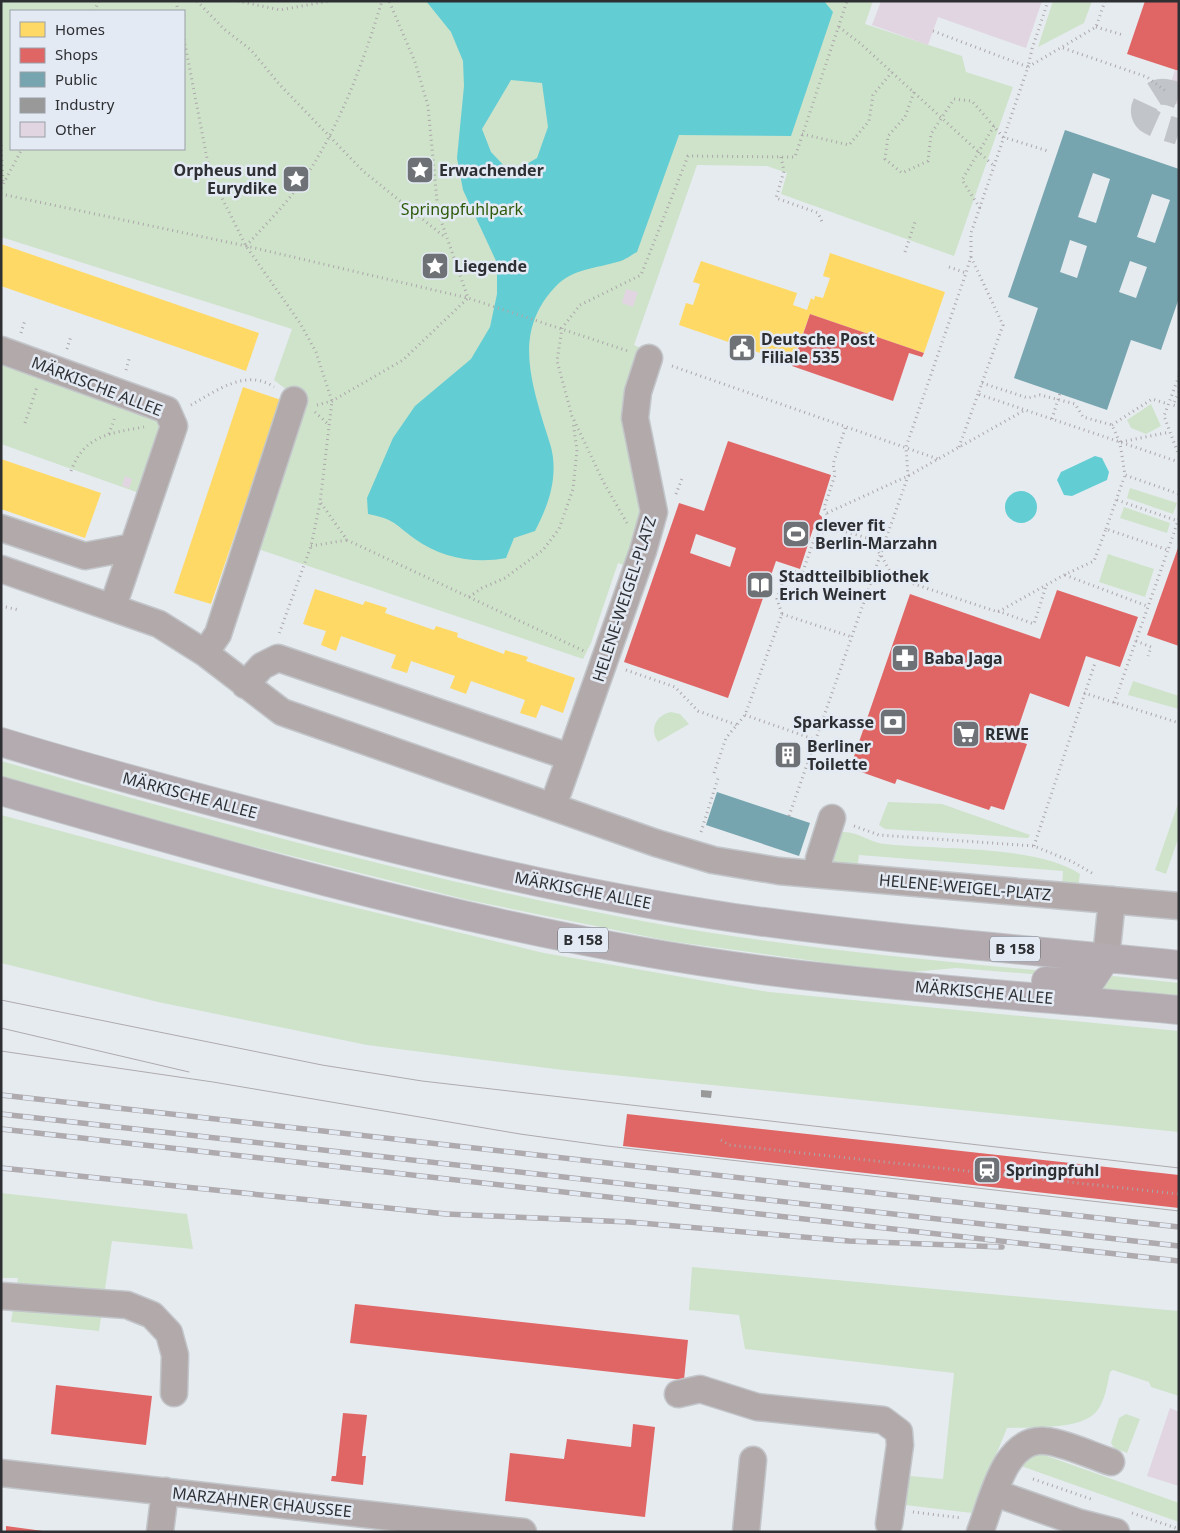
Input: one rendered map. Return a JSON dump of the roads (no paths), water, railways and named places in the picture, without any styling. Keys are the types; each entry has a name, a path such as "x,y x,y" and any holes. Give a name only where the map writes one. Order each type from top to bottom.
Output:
{"main road":[{"name":"MÄRKISCHE ALLEE","path":"1,742 180,793 497,874 654,904 795,926 1179,965"},
{"name":"MÄRKISCHE ALLEE","path":"1,792 323,880 496,922 633,950 802,976 1179,1010"},
{"path":"913,986 965,974 1078,983 1092,979 1106,958"}],"street":[{"name":"MÄRKISCHE ALLEE","path":"1,350 167,410 172,422 113,606"},
{"name":"HELENE-WEIGEL-PLATZ","path":"553,806 570,757 597,658 643,551 654,512 635,418 638,392 649,358"},
{"path":"205,653 218,634 294,400"},
{"path":"1,528 85,556 133,547"},
{"path":"2,572 113,606 159,624 205,653 245,685 262,666 278,658 570,757"},
{"name":"HELENE-WEIGEL-PLATZ","path":"245,685 282,712 713,860 779,871 1179,906"},
{"path":"818,874 818,858 832,818"},
{"path":"1106,958 1112,900"},
{"path":"1,1296 127,1305 152,1315 169,1333 175,1355 174,1393"},
{"path":"678,1394 700,1390 757,1407 883,1420 892,1424 900,1432 899,1518"},
{"path":"982,1528 1004,1469 1016,1450 1029,1442 1045,1440 1111,1462"},
{"path":"746,1532 753,1460"},
{"name":"MARZAHNER CHAUSSEE","path":"1,1472 523,1532"},
{"path":"160,1532 165,1491"},
{"path":"995,1492 1080,1527 1116,1532"}],"water":[{"path":"426,1 824,1 833,12 791,136 679,135 637,252 620,261 578,272 570,276 557,285 544,301 535,318 530,335 529,352 534,388 551,445 554,468 552,486 547,505 535,531 514,538 506,558 494,560 470,560 436,551 425,546 389,520 368,514 367,498 393,438 415,406 471,359 490,327 497,294 497,263 463,190 457,158 464,86 463,61 451,32","holes":["511,80 542,83 548,127 537,158 511,173 491,152 482,129"]},
{"path":"1095,456 1102,458 1109,472 1107,480 1072,496 1064,495 1057,480 1061,472"},
{"path":"1021,491 1027,492 1032,496 1036,501 1036,513 1032,518 1027,522 1021,523 1015,522 1010,518 1006,513 1005,507 1006,501 1010,496 1015,492"}],"tunnel":[{"path":"1179,96 1159,92 1151,96 1144,108 1145,116 1148,120 1159,126 1179,132"}],"tram line":[{"path":"1,1000 322,1065 422,1081 1179,1168"},
{"path":"1,1028 189,1072"},
{"path":"1,1051 213,1082 520,1134 607,1146 1179,1211"}],"railway":[{"path":"1,1095 1179,1227"},
{"path":"1,1114 1179,1246"},
{"path":"1,1129 1179,1261"},
{"path":"1,1168 446,1214 629,1222 849,1241 1002,1247"}],"place":[{"name":"Erwachender","path":"420,170"},
{"name":"Orpheus und Eurydike","path":"296,179"},
{"name":"Liegende","path":"435,266"},
{"name":"Deutsche Post Filiale 535","path":"742,348"},
{"name":"clever fit Berlin-Marzahn","path":"796,534"},
{"name":"Stadtteilbibliothek Erich Weinert","path":"760,585"},
{"name":"Baba Jaga","path":"905,658"},
{"name":"Sparkasse","path":"893,722"},
{"name":"REWE","path":"966,734"},
{"name":"Berliner Toilette","path":"788,755"},
{"name":"Springpfuhl","path":"987,1170"}],"park label":[{"name":"Springpfuhlpark","path":"462,209"}]}
